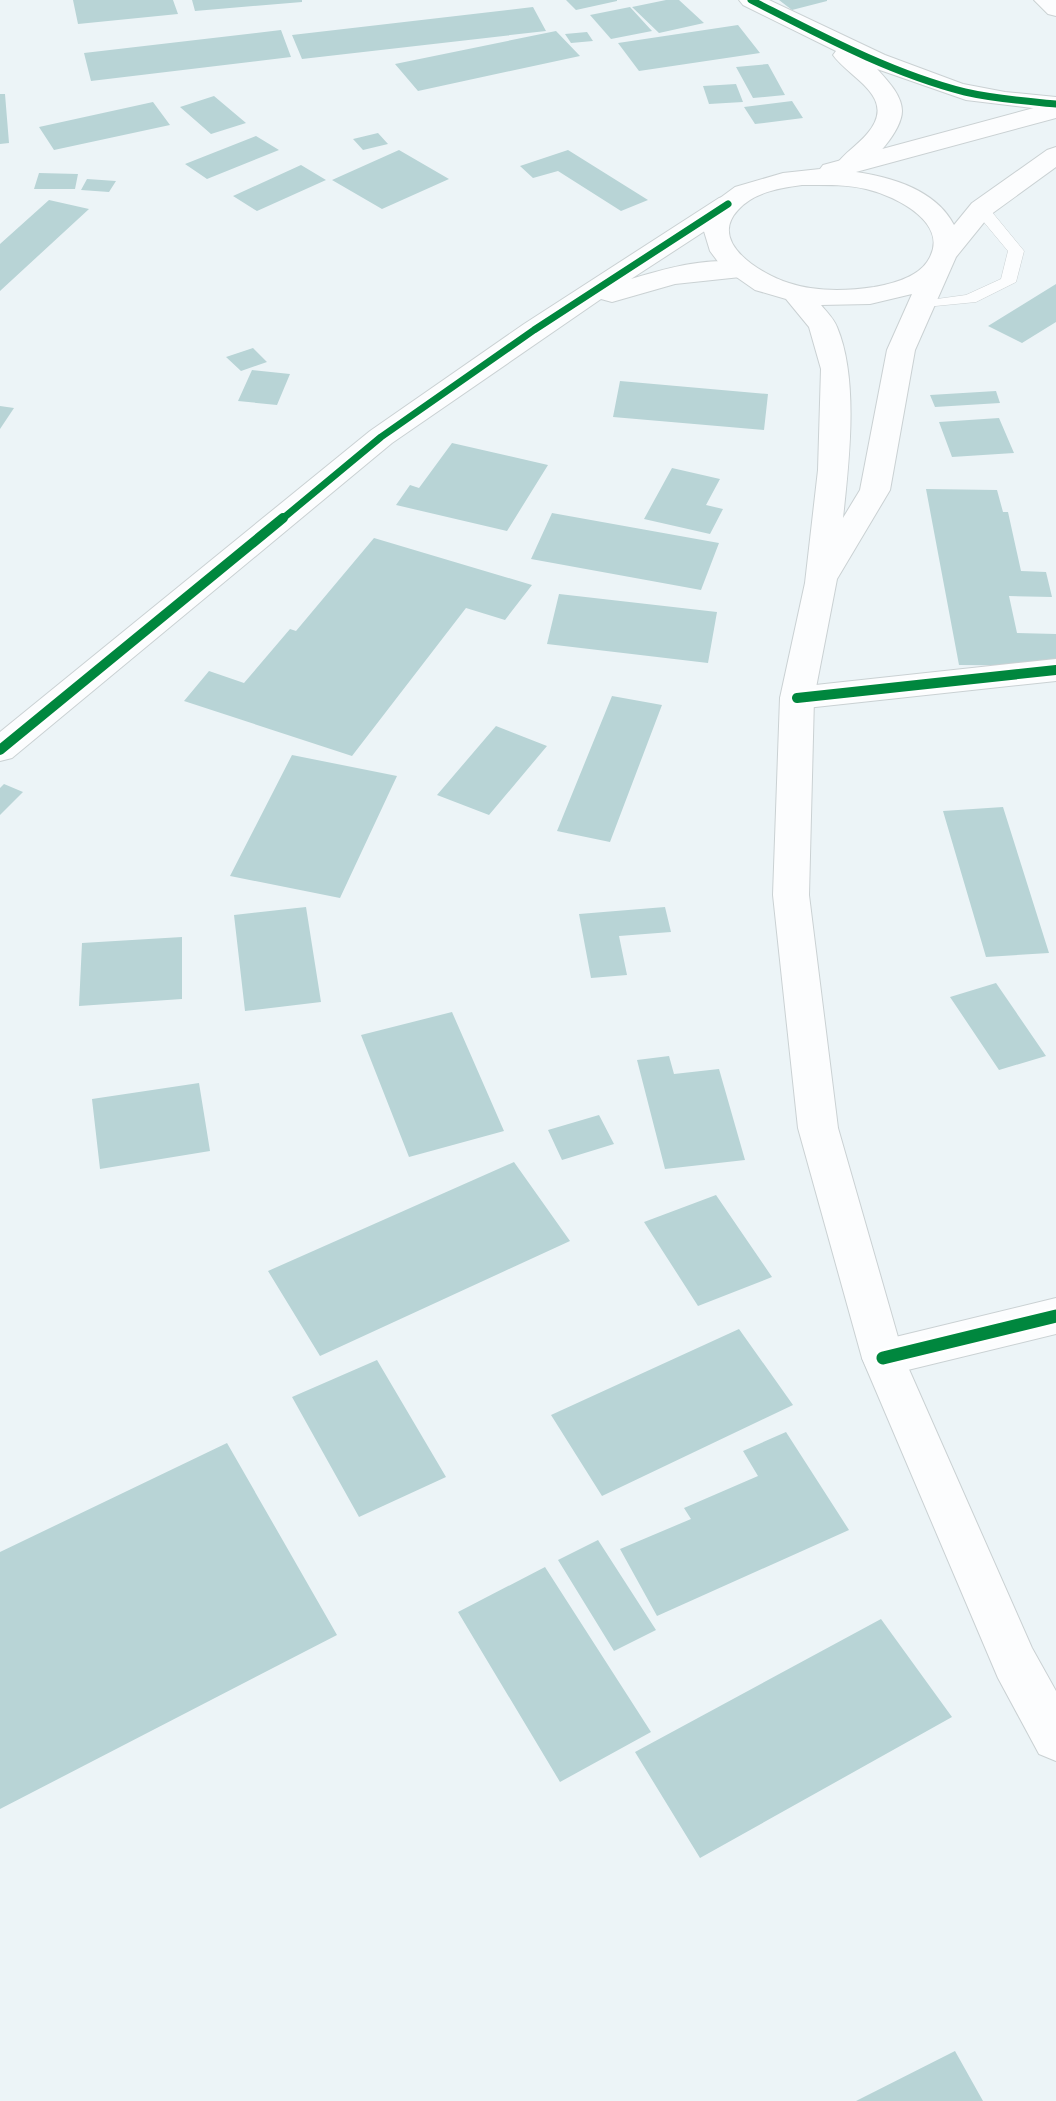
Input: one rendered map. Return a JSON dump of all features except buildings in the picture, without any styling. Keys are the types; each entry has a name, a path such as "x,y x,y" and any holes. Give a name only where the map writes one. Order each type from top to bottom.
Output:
{"main road":[{"path":"751,0 818,34 955,89 1006,99 1056,104"},
{"path":"1046,0 1056,9"},
{"path":"818,34 878,85 891,104 888,126 874,145 849,165"},
{"path":"0,750 382,437 534,330 748,191 773,182 802,177 1056,110"},
{"path":"729,204 718,220 716,237 724,254 740,270 765,284 795,293 829,298 863,297 894,291 919,281 942,259 981,209 1056,155"},
{"path":"802,177 845,178 895,189 919,201 937,216 946,233 942,259 901,350 875,490 821,583"},
{"path":"534,330 606,296 656,279 700,270 740,270"},
{"path":"795,293 823,325 835,369 833,470 821,583 797,698 791,895 818,1128 883,1359 1015,1663 1056,1738"},
{"path":"797,698 1056,670"},
{"path":"883,1359 1056,1317"}],"lane":[{"path":"920,305 970,299 1008,282 1016,251 981,209"}],"cycle path":[{"path":"751,0 851,49 954,89 1005,99 1056,104"},
{"path":"0,750 381,437 534,330 728,204"},
{"path":"797,698 1056,670"},
{"path":"883,1358 1056,1316"}]}
